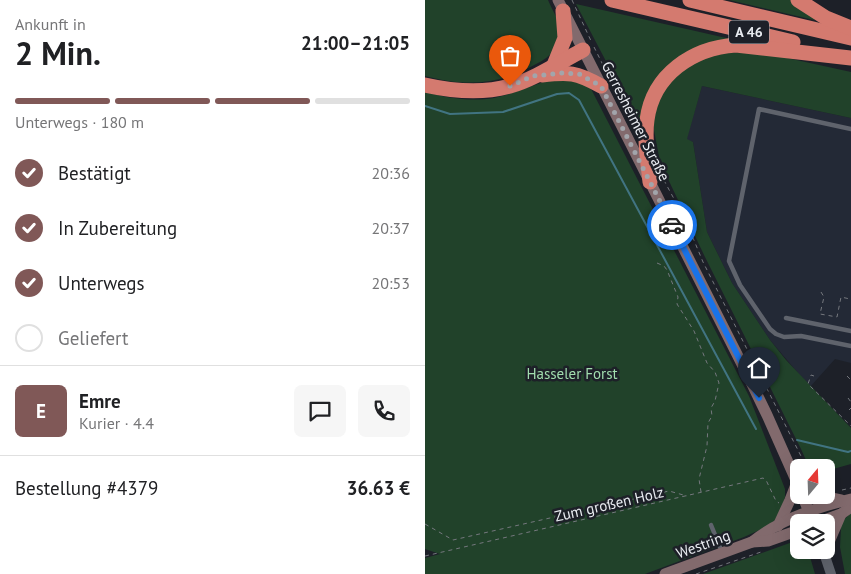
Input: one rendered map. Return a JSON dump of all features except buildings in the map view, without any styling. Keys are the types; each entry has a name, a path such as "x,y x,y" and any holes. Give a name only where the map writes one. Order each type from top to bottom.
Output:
{"highway":[{"name":"A 46","path":"612,0 851,57"},
{"name":"A 46","path":"690,0 851,38"},
{"path":"798,0 826,18 851,28"},
{"path":"554,65 565,38 564,4"},
{"path":"650,182 646,134 649,111 658,88 675,67 697,53 721,46 736,45 851,57"},
{"path":"425,85 455,90 491,90 510,86 583,50"},
{"path":"533,76 572,73 587,78 601,86"}],"main road":[{"name":"Gerresheimer Straße","path":"564,4 583,50 767,415 790,466"},
{"path":"835,499 848,502 835,528"},
{"path":"778,526 790,501"},
{"name":"Westring","path":"818,514 848,502"},
{"path":"835,516 841,514"},
{"name":"Westring","path":"752,542 763,533 790,523"},
{"name":"Westring","path":"665,574 752,542 768,541 790,533"}],"street":[{"path":"827,559 831,574"}],"lane":[{"path":"851,129 759,109 729,261 740,284 770,329 776,334 784,337 801,336 851,346"},
{"path":"786,318 851,331"},
{"path":"711,525 722,553"}],"path":[{"path":"564,4 580,16 637,132 646,134"},
{"path":"658,169 686,221 703,262 802,459"},
{"path":"657,263 664,266 667,270 678,297 677,304 694,331 696,339 703,349 707,363 715,372 719,383 715,401 711,408 712,416 708,424 707,446 699,479 701,492"},
{"path":"821,292 824,297 820,314 837,317 841,297 850,298"},
{"path":"814,376 811,375 809,384 851,426"},
{"path":"847,376 851,380"},
{"path":"848,398 851,402"},
{"name":"Zum großen Holz","path":"425,556 763,478 766,480 776,501 782,505"},
{"path":"425,524 453,540 669,490 687,496"},
{"path":"696,574 767,550"}],"shaded area":[{"path":"702,86 851,118 851,363 835,359 810,387 770,340 732,283 707,232 693,142 686,140"}],"green space":[{"path":"425,0 548,0 560,27 559,41 552,53 540,62 522,71 495,80 468,83 440,80 425,76"},
{"path":"729,0 792,0 815,16 814,20"},
{"path":"576,4 744,42 677,60 641,128"},
{"path":"755,51 851,72 851,118 702,86 687,139 693,142 707,232 732,283 770,340 786,360 851,428 851,464 835,468 835,459 805,459 660,162 653,115 661,94 672,77 703,55"},
{"name":"Hasseler Forst","path":"565,76 590,87 749,396 785,489 785,497 780,515 764,528 744,537 645,574 425,574 425,558 440,554 425,549 425,92 459,99 477,100 503,96"},
{"path":"851,513 851,574 845,574 840,547 841,528 837,526"},
{"path":"790,543 790,559 811,559 815,574 703,574"}],"waterway":[{"path":"425,106 450,114 503,112 557,94 569,93 579,100 756,429"},
{"path":"797,440 848,452 851,451"}],"way so far":[{"path":"510,86 533,76 563,73 579,74 601,86 672,225"}],"route":[{"path":"672,225 759,398"}]}
